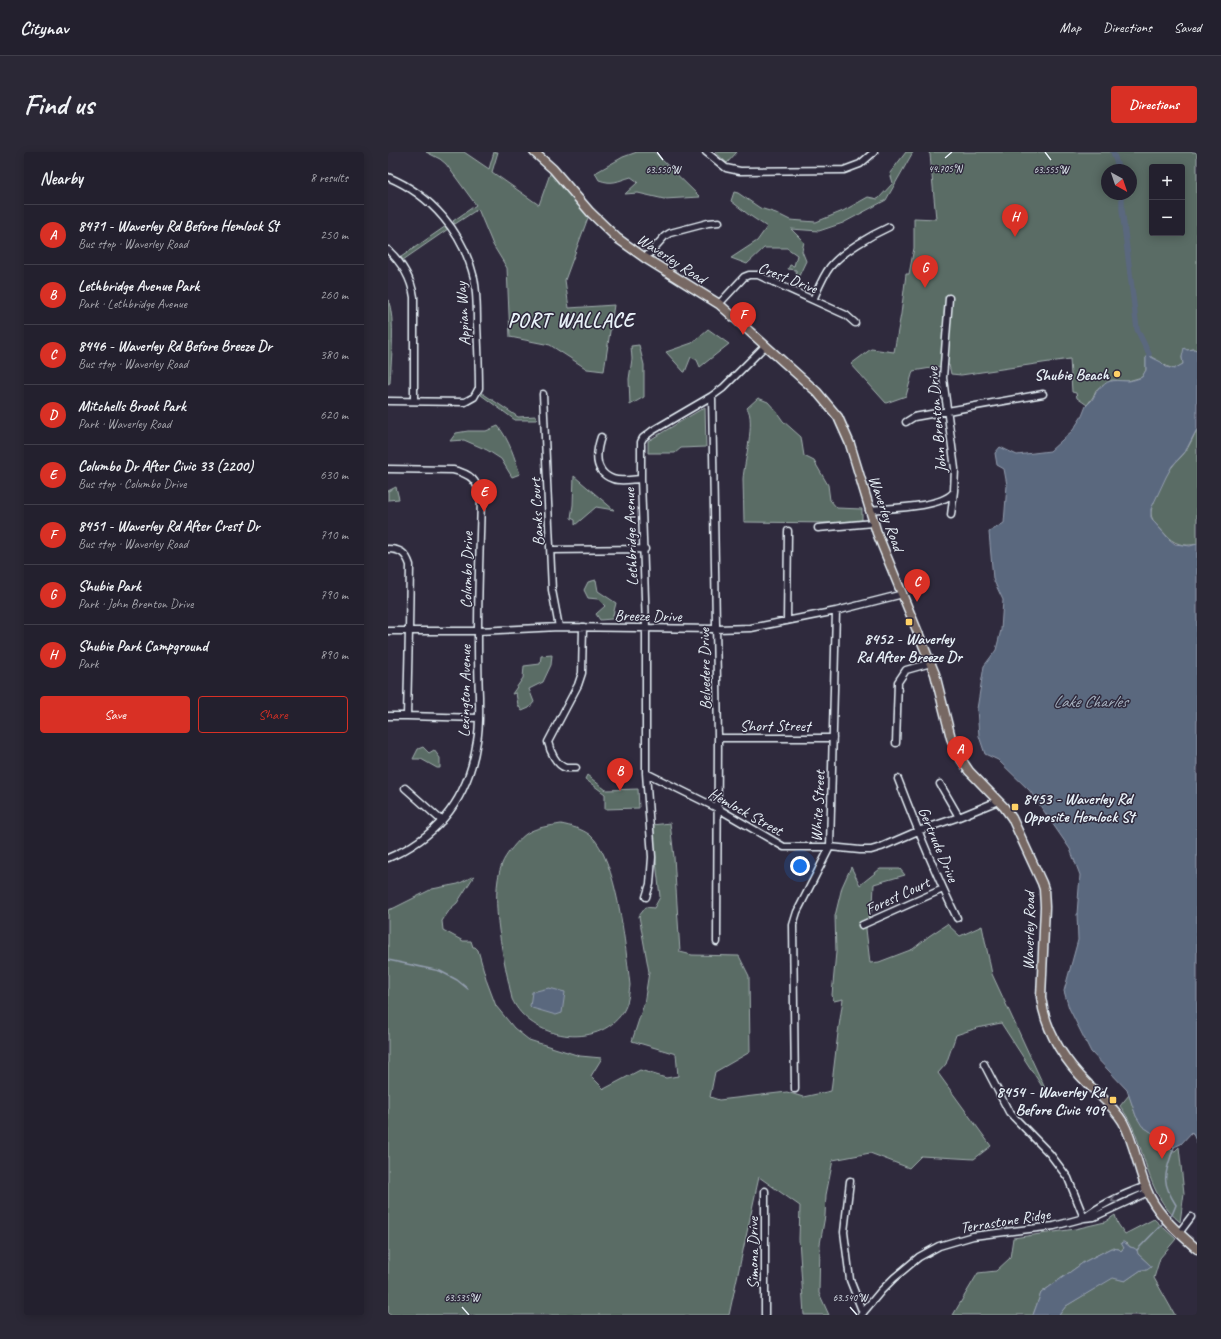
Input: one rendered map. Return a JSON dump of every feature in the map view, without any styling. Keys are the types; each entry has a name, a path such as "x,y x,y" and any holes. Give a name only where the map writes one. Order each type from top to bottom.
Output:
{"main road":[{"name":"Waverley Road","path":"534,152 553,169 602,225 622,242 645,258 719,304 817,392 838,417 850,444 873,523 936,674 951,738 957,753 969,771 1012,818 1019,830 1044,889 1045,907 1041,997 1042,1007 1049,1030 1063,1055 1072,1067 1110,1106 1123,1123 1147,1189 1156,1206 1179,1233 1197,1249"}],"street":[{"path":"706,152 726,168 740,171 844,170 860,164 874,152"},
{"name":"Appian Way","path":"388,177 413,189 440,213 458,238 470,264 474,279 476,297 479,388 478,393 474,398 465,402 388,401"},
{"path":"645,258 665,236 670,233 708,223 719,222"},
{"path":"813,300 828,271 836,261 875,234 889,227"},
{"path":"388,250 400,262 408,274 412,285 414,297 414,401"},
{"name":"Crest Drive","path":"719,304 731,289 744,277 749,275 758,275 846,315 855,323"},
{"name":"John Brenton Drive","path":"949,298 943,378 954,469 951,515"},
{"name":"Lethbridge Avenue","path":"646,897 650,884 652,857 646,773 645,549 640,446 643,438 652,431 712,396 722,388 765,346"},
{"name":"Banks Court","path":"543,394 552,590 559,627"},
{"path":"906,422 914,417 1043,394"},
{"name":"Belvedere Drive","path":"712,396 718,738 717,942"},
{"path":"601,436 597,448 597,456 598,466 602,472 614,479 641,479"},
{"name":"Columbo Drive","path":"388,469 453,470 467,474 476,484 481,498 478,631"},
{"path":"869,510 918,506 941,501 953,493"},
{"path":"818,528 873,523"},
{"path":"787,621 788,531"},
{"path":"388,549 400,550 405,555 410,565 410,630 407,716"},
{"path":"551,550 645,549"},
{"name":"Breeze Drive","path":"388,631 478,631 559,627 751,628 836,611 903,594"},
{"name":"White Street","path":"795,1089 793,925 797,912 830,847 836,611"},
{"path":"576,768 565,768 558,762 549,749 548,742 578,685 582,673 583,627"},
{"name":"Lexington Avenue","path":"388,858 413,845 429,834 442,821 460,797 471,768 477,741 479,718 478,631"},
{"path":"896,743 898,688 900,678 906,670 931,663"},
{"path":"388,716 479,718"},
{"name":"Short Street","path":"718,738 833,738"},
{"name":"Hemlock Street","path":"646,773 717,808 784,847 830,847 871,850 918,831 960,817 998,801"},
{"name":"Gertrude Drive","path":"898,779 918,831 957,918"},
{"path":"940,784 960,817"},
{"path":"405,788 442,821"},
{"name":"Forest Court","path":"862,926 943,889"},
{"path":"984,1064 1009,1112 1050,1154 1068,1178 1084,1218"},
{"path":"850,1181 844,1232 850,1280 862,1314"},
{"name":"Terrastone Ridge","path":"862,1314 894,1278 919,1257 939,1246 973,1236 1054,1226 1084,1218 1092,1212 1124,1195 1147,1189"},
{"name":"Simona Drive","path":"765,1191 765,1315"},
{"path":"1179,1233 1192,1218"}],"green space":[{"path":"426,152 464,152 489,169 494,152 498,152 492,172 539,205 551,171 589,215 565,280 569,308 614,305 604,371 587,369 550,345 510,337 507,268 493,245 478,209 455,224 453,221 476,205 446,164 440,159"},
{"path":"637,152 654,152 700,197 664,199 638,193 625,194 638,182 631,177 612,182 599,180 595,173 623,157"},
{"path":"715,152 737,152 727,163"},
{"path":"906,152 913,152 886,200 843,223 819,231 791,229 804,242 802,251 806,261 797,280 796,270 788,269 790,265 794,266 797,255 787,248 764,248 747,264 731,258 757,241 767,227 731,201 734,192 738,193 760,208 776,213 790,220 816,222 843,211 868,197 878,199 893,183 890,173"},
{"path":"928,152 1197,152 1197,351 1194,349 1187,350 1182,357 1183,364 1174,369 1151,357 1150,355 1146,358 1146,370 1142,377 1128,381 1112,380 1096,390 1087,405 1077,398 1076,393 1072,392 1070,359 961,375 951,374 949,365 913,371 906,396 886,403 851,364 871,349 894,352 906,274 909,274 914,248 914,218 936,219 930,154"},
{"path":"446,226 448,229 403,260 401,257"},
{"path":"388,299 392,318 392,352 390,383 388,384"},
{"path":"708,329 729,344 700,367 697,360 691,357 684,372 666,352 692,343"},
{"path":"639,345 644,365 644,397 630,405 629,379 632,359 631,346"},
{"path":"482,393 518,417 536,416 537,420 515,420 481,395"},
{"path":"758,398 768,402 783,421 801,437 804,456 814,461 828,485 830,500 837,508 862,509 862,521 831,523 744,522 743,479 750,432 749,414 747,408"},
{"path":"705,407 706,447 681,448 675,453 648,453 648,441"},
{"path":"498,426 509,443 520,474 512,477 501,459 487,450 464,440 450,441 456,433 486,431"},
{"path":"1197,429 1197,544 1183,545 1168,537 1155,522 1151,514 1151,510 1166,476 1186,451"},
{"path":"574,476 614,510 596,507 575,525 575,520 571,518"},
{"path":"396,487 399,499 388,500 388,491"},
{"path":"596,580 598,591 616,603 612,619 600,620 596,614 605,606 598,599 588,598 584,590 588,582"},
{"path":"552,655 551,665 543,682 529,689 534,702 529,708 522,711 518,705 516,693 512,694 523,678 524,666 540,664 541,656"},
{"path":"423,747 429,753 434,750 440,758 440,768 437,768 421,759 413,759 418,749"},
{"path":"587,775 606,790 638,789 639,808 605,809 605,794 585,779"},
{"path":"670,823 674,857 680,952 692,955 739,956 749,976 750,1052 715,1072 710,1097 719,1100 787,1092 803,1097 831,1091 843,999 834,1001 832,995 836,952 835,916 842,887 851,867 860,885 880,869 900,869 905,875 874,884 873,906 866,929 870,963 879,962 913,949 947,924 960,936 982,926 992,974 1049,1097 1001,1023 977,1028 956,1035 946,1064 938,1073 991,1146 974,1159 921,1156 909,1168 870,1153 833,1160 826,1195 825,1216 820,1244 819,1293 829,1315 804,1315 799,1239 800,1206 759,1177 729,1315 388,1315 388,910 432,889 458,884 474,876 457,903 451,908 442,921 443,930 463,941 471,941 473,947 478,950 487,982 496,1006 514,1028 529,1040 580,1056 602,1058 591,1076 604,1089 640,1070 666,1078 678,1076 676,1054 632,1041 644,1004 649,972 639,916 646,907 654,908 660,897 652,825"},
{"path":"561,824 584,831 590,835 599,846 607,863 619,905 630,985 625,1009 612,1024 597,1032 581,1036 564,1035 548,1031 533,1023 521,1013 512,999 502,950 497,913 498,878 502,864 509,852 526,834 543,827"},
{"path":"1129,1095 1136,1116 1144,1127 1154,1134 1159,1135 1171,1150 1175,1151 1179,1147 1184,1193 1180,1222 1170,1213 1156,1192 1133,1129 1120,1106"},
{"path":"1115,1215 1118,1224 1125,1234 1154,1219 1176,1239 1160,1258 1154,1278 1175,1315 1059,1315 1066,1306 1113,1277 1125,1281 1141,1270 1146,1270 1151,1266 1138,1254 1134,1248 1130,1247 1127,1243 1121,1251 1119,1249 1111,1248 1084,1262 1041,1293 1033,1315 953,1315 978,1273 996,1271 1010,1258 1013,1238 1075,1229 1105,1222"}],"water":[{"name":"Lake Charles","path":"1184,348 1187,350 1195,349 1197,351 1197,429 1185,452 1172,466 1151,509 1151,517 1154,522 1175,544 1190,546 1197,544 1197,1143 1192,1132 1181,1144 1174,1147 1159,1135 1154,1134 1142,1126 1136,1116 1127,1090 1091,1052 1069,1008 1064,991 1078,940 1077,914 1080,875 1070,849 1030,791 998,760 985,754 979,736 977,709 984,666 996,650 1001,630 1003,600 993,579 989,532 1004,523 1007,485 1004,469 997,465 995,453 1000,447 1017,455 1050,451 1073,430 1082,416 1086,406 1092,400 1099,387 1102,387 1107,382 1111,381 1129,381 1142,377 1146,370 1146,358 1149,354 1166,367 1174,369 1183,364 1182,357"},
{"path":"549,988 565,992 562,1013 556,1015 532,1008 530,1006 532,992"},
{"path":"1122,1242 1137,1250 1138,1254 1151,1267 1147,1270 1141,1270 1125,1281 1113,1278 1066,1306 1059,1315 1033,1315 1041,1293 1084,1262 1111,1248 1119,1249 1121,1251 1124,1248 1121,1243"}],"waterway":[{"path":"1113,152 1117,164"},
{"path":"1122,200 1137,329 1149,354"},
{"path":"388,960 440,971 457,980 468,989"},
{"path":"1169,1217 1172,1215 1176,1205 1166,1183 1166,1171 1174,1147"},
{"path":"1137,1250 1165,1221"}],"place":[{"name":"Shubie Park Campground","path":"1015,237"},
{"name":"Shubie Park","path":"925,288"},
{"name":"8451 - Waverley Rd After Crest Dr","path":"743,335"},
{"name":"Shubie Beach","path":"1117,374"},
{"name":"Columbo Dr After Civic 33 (2200)","path":"484,512"},
{"name":"8446 - Waverley Rd Before Breeze Dr","path":"917,602"},
{"name":"8452 - Waverley Rd After Breeze Dr","path":"909,622"},
{"name":"8471 - Waverley Rd Before Hemlock St","path":"960,769"},
{"name":"Lethbridge Avenue Park","path":"620,791"},
{"name":"8453 - Waverley Rd Opposite Hemlock St","path":"1015,807"},
{"name":"8454 - Waverley Rd Before Civic 409","path":"1113,1100"},
{"name":"Mitchells Brook Park","path":"1162,1159"}],"district":[{"name":"PORT WALLACE","path":"571,320"}]}
